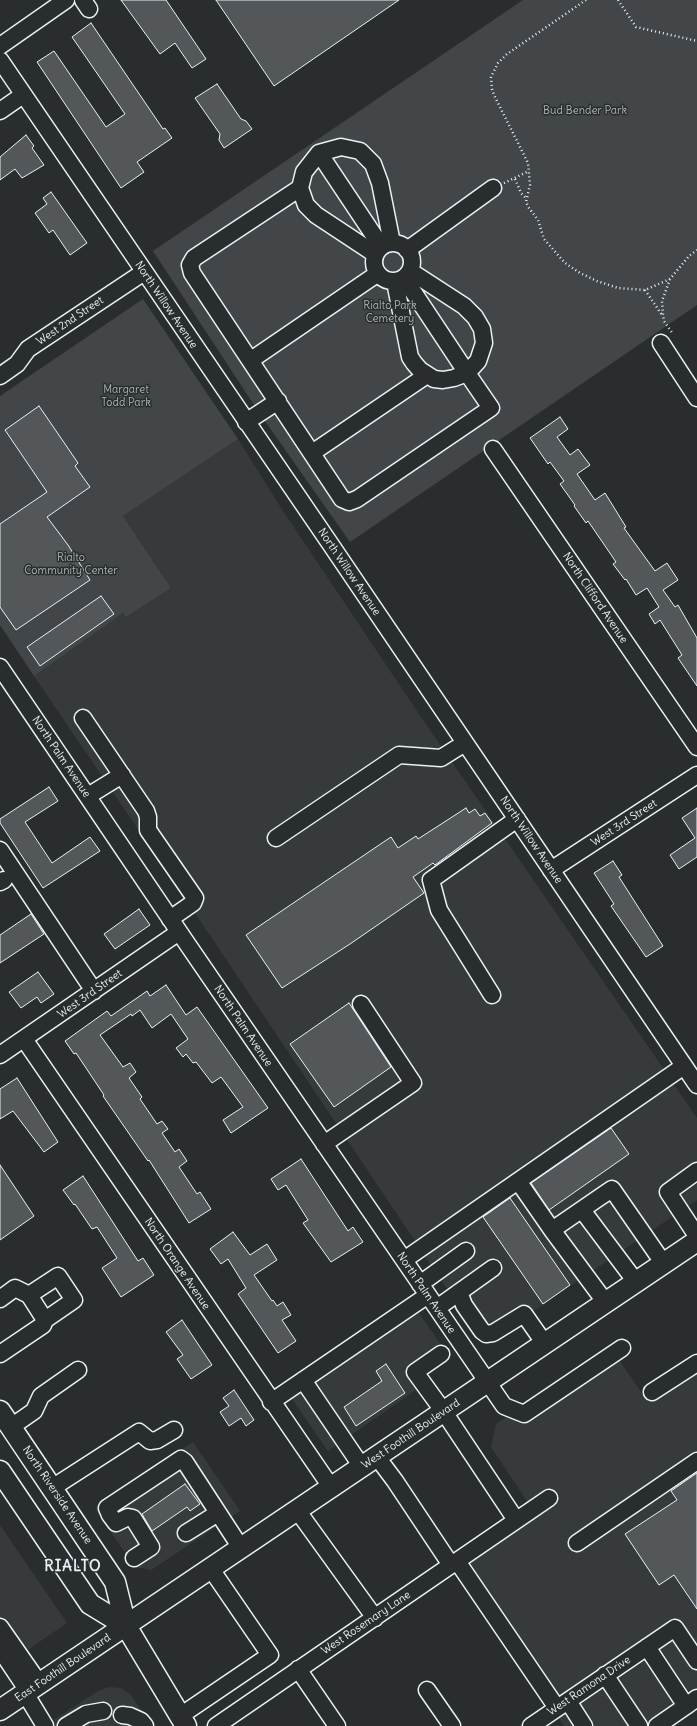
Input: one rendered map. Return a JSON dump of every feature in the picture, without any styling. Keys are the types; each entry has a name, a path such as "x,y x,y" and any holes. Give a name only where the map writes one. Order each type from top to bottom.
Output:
{"main road":[{"name":"West Foothill Boulevard","path":"126,1626 636,1282 695,1245"},
{"name":"North Riverside Avenue","path":"5,1419 115,1582 126,1626 182,1722"},
{"name":"North Riverside Avenue","path":"0,1471 90,1604 126,1626"},
{"name":"East Foothill Boulevard","path":"1,1706 30,1689 126,1626"}],"street":[{"path":"0,46 66,0"},
{"name":"North Willow Avenue","path":"0,60 697,1085"},
{"path":"0,111 23,95"},
{"path":"300,188 304,172 319,153 341,147 360,151 374,164 380,183 383,248 373,264 377,274 385,280 403,277 464,306 475,317 482,329 484,343 478,361 467,373 454,378 442,380 434,379 420,370 410,357 403,277 412,260 408,250 398,244 383,248 316,215 306,205 300,188"},
{"path":"319,153 383,248"},
{"path":"408,250 497,187"},
{"path":"300,188 194,258 190,265 192,273 342,499 349,502 357,499 491,408 403,277"},
{"name":"West 2nd Street","path":"0,376 17,364 28,350 144,272"},
{"path":"251,360 377,274"},
{"path":"661,344 695,391"},
{"path":"312,453 427,375"},
{"path":"246,422 278,401"},
{"name":"North Clifford Avenue","path":"492,449 697,747"},
{"name":"North Palm Avenue","path":"0,667 179,932 504,1406 524,1414 622,1348"},
{"path":"83,718 146,811 148,817 148,830 195,898 193,903 170,918"},
{"path":"276,838 399,755 441,758 465,743"},
{"path":"88,796 122,775"},
{"name":"West 3rd Street","path":"551,870 697,775"},
{"path":"492,995 439,910 431,880 517,820"},
{"path":"0,850 94,991"},
{"name":"West 3rd Street","path":"3,1048 24,1039 179,932"},
{"path":"324,1144 413,1083 360,1004"},
{"name":"North Orange Avenue","path":"24,1039 331,1487"},
{"path":"404,1260 684,1066"},
{"path":"695,1245 668,1192 697,1171"},
{"path":"518,1181 606,1303"},
{"path":"552,1230 612,1189 664,1264"},
{"path":"582,1210 636,1282"},
{"path":"272,1402 424,1289 466,1251"},
{"path":"437,1308 493,1268"},
{"path":"0,1354 43,1325 45,1320 74,1300 58,1276 29,1295"},
{"path":"0,1299 15,1288 29,1295 45,1320"},
{"path":"459,1292 464,1305 476,1324 486,1334 493,1333 524,1314 545,1344"},
{"path":"442,1354 415,1372 444,1412 516,1520"},
{"path":"652,1392 697,1363"},
{"path":"5,1419 34,1411 41,1396 78,1370"},
{"path":"303,1380 369,1462 395,1481 454,1563 562,1704 584,1726"},
{"path":"52,1488 139,1432 150,1441 157,1440 174,1430"},
{"path":"134,1558 151,1546 133,1518 128,1517 116,1523 107,1508 181,1459 185,1462 241,1548"},
{"path":"577,1543 697,1461"},
{"name":"West Rosemary Lane","path":"216,1726 549,1498"},
{"path":"297,1510 375,1618"},
{"path":"186,1533 218,1513"},
{"path":"182,1722 270,1655 210,1569"},
{"path":"0,1627 30,1689 44,1726"},
{"name":"West Ramona Drive","path":"531,1726 675,1628 697,1661"},
{"path":"647,1647 691,1702 657,1726"},
{"path":"0,1649 30,1689"},
{"path":"298,1669 337,1726"},
{"path":"605,1675 639,1726"},
{"path":"428,1690 452,1726"},
{"path":"66,1726 86,1714 103,1711"},
{"path":"122,1715 130,1716 141,1721 145,1726"}],"path":[{"path":"586,0 507,54 498,63 491,77 492,89 526,156 530,185 527,199 529,208 538,220 544,239 566,263 580,273 618,288 645,290 670,279"},
{"path":"618,0 636,27 697,41"},
{"path":"497,187 529,171"},
{"path":"515,179 521,193 527,199"},
{"path":"662,315 662,301 670,279 697,250"},
{"path":"645,290 667,325"}],"shaded area":[{"path":"238,439 283,511 421,717 665,1071 415,1241 34,676 123,613 126,617 171,588 123,516"},
{"path":"666,1073 697,1118 697,1200 495,1337 478,1334 415,1242"},
{"path":"410,1300 450,1358 426,1375 429,1381 328,1451 283,1386"},
{"path":"610,1347 648,1402 697,1368 697,1709 672,1726 564,1726 456,1571 537,1516 491,1447 496,1424"},
{"path":"193,1442 240,1511 151,1570 135,1567 95,1509"},
{"path":"0,1525 67,1623 1,1668 0,1667"},
{"path":"109,1687 121,1688 130,1694 152,1726 45,1726 98,1691"}],"green space":[{"name":"Rialto Park Cemetery","path":"523,0 697,0 697,305 350,542 260,414 153,251"},
{"path":"143,299 238,439 123,516 171,588 126,617 123,613 34,676 0,625 0,396"}],"building":[{"path":"121,0 166,0 206,59 192,68 175,43 160,54"},
{"path":"216,0 399,0 274,86"},
{"path":"91,23 163,129 165,128 172,138 137,162 144,172 121,188 37,62 54,51 106,127 125,114 72,37"},
{"path":"217,84 241,119 246,121 252,129 224,148 219,140 220,134 195,98"},
{"path":"26,135 34,146 32,148 44,165 22,178 15,169 0,180 0,157"},
{"path":"51,192 87,243 70,255 53,230 49,233 35,213 47,204 43,198"},
{"path":"39,406 78,463 75,466 90,487 47,517 68,545 90,580 16,630 0,607 0,524 47,492 5,430"},
{"path":"560,417 568,429 557,437 570,455 578,449 590,465 577,474 595,500 605,493 626,527 624,528 655,571 667,563 678,580 663,590 675,607 678,605 697,638 697,686 678,658 682,655 660,620 655,624 649,614 659,607 647,588 636,595 626,579 625,580 613,564 616,562 588,521 586,523 560,484 564,481 550,462 548,464 530,438"},
{"path":"101,596 114,614 40,666 27,647"},
{"path":"49,787 58,801 25,822 52,863 90,837 100,851 43,888 0,823 0,819"},
{"path":"466,808 469,813 475,809 480,816 485,813 492,823 435,865 433,863 413,877 424,893 350,944 282,988 246,935 391,837 398,848 416,836 418,839"},
{"path":"697,808 697,857 679,869 670,855 695,838 682,818"},
{"path":"613,861 622,875 619,877 663,946 646,957 611,906 614,904 594,873"},
{"path":"139,909 150,925 115,949 104,934"},
{"path":"31,914 44,934 0,963 0,935"},
{"path":"38,972 54,994 41,1003 37,997 21,1008 9,992"},
{"path":"166,985 186,1015 197,1007 268,1108 231,1133 223,1120 243,1107 221,1077 212,1083 196,1062 193,1063 186,1054 183,1057 176,1048 188,1039 171,1014 152,1028 140,1010 132,1016 131,1014 100,1035 123,1067 130,1063 136,1072 129,1078 142,1097 140,1099 157,1124 162,1121 168,1129 162,1133 175,1152 179,1149 187,1161 179,1167 197,1194 200,1192 211,1209 189,1223 149,1160 148,1161 103,1096 104,1095 76,1053 74,1054 65,1041 107,1011 111,1016 147,991 150,996"},
{"path":"349,1003 391,1067 334,1107 290,1044"},
{"path":"17,1078 58,1142 44,1152 13,1111 0,1119 0,1089"},
{"path":"611,1128 629,1154 549,1210 531,1183"},
{"path":"301,1159 348,1231 353,1227 363,1242 331,1262 303,1223 308,1220 286,1185 278,1190 271,1179"},
{"path":"0,1165 34,1216 0,1240"},
{"path":"83,1176 138,1261 143,1258 154,1275 121,1297 102,1268 117,1258 97,1227 92,1229 75,1204 74,1205 63,1190"},
{"path":"510,1198 570,1285 543,1304 483,1217"},
{"path":"233,1232 250,1255 267,1244 277,1260 254,1275 272,1301 273,1300 277,1306 283,1302 291,1315 282,1320 296,1341 278,1353 238,1294 246,1288 228,1259 221,1264 210,1249"},
{"path":"182,1320 212,1365 191,1379 177,1359 183,1355 166,1332"},
{"path":"386,1364 405,1393 356,1426 344,1407 382,1381 376,1371"},
{"path":"234,1390 254,1420 246,1426 241,1418 229,1426 220,1412 229,1406 223,1398"},
{"path":"697,1473 697,1609 674,1575 659,1585 625,1534 677,1500 671,1491"},
{"path":"185,1484 200,1504 190,1511 187,1507 152,1531 142,1514"}],"district":[{"name":"RIALTO","path":"73,1567"}],"park label":[{"name":"Bud Bender Park","path":"585,111"},
{"name":"Margaret Todd Park","path":"126,396"},
{"name":"Rialto Community Center","path":"71,564"}]}
